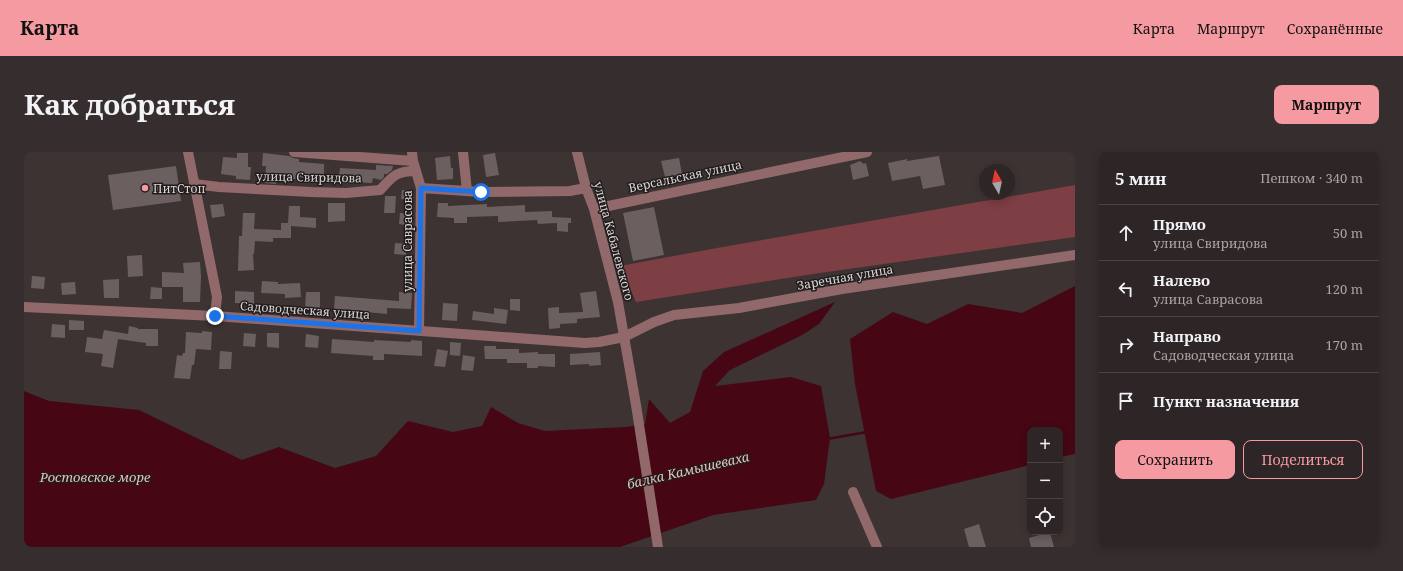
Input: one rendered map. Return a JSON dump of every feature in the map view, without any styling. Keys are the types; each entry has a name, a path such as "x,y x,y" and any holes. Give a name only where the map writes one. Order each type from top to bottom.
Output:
{"street":[{"path":"188,152 217,297 215,316"},
{"path":"294,152 414,161"},
{"path":"463,152 467,191"},
{"name":"улица Кабалевского","path":"577,152 586,188 598,208 618,302 658,547"},
{"name":"Версальская улица","path":"598,208 867,152"},
{"name":"улица Свиридова","path":"194,184 251,189 346,193 380,190 394,175 408,171 414,161"},
{"name":"улица Саврасова","path":"414,161 421,188 419,331"},
{"path":"421,188 481,192 570,191 586,188"},
{"name":"Заречная улица","path":"585,343 624,337 654,322 674,315 739,308 842,289 1075,254"},
{"name":"Садоводческая улица","path":"24,307 215,316 585,343"},
{"path":"853,492 877,547"}],"shaded area":[{"path":"1075,185 1075,237 813,274 636,302 620,266 990,200 1015,200 1015,196"}],"water":[{"path":"1075,286 1075,454 1063,456 1063,427 1027,427 1027,466 891,499 876,491 855,384 850,339 893,312 927,324 968,304 1022,313"},
{"name":"Ростовское море","path":"835,302 819,324 802,335 730,370 715,386 791,377 821,386 830,438 824,484 816,500 713,515 620,547 24,547 24,391 49,401 139,410 242,460 279,447 335,468 376,456 408,421 453,432 482,426 491,407 518,423 545,431 626,427 645,424 649,399 670,423 690,412 703,371 724,352"}],"building":[{"path":"237,153 248,153 248,167 251,167 250,180 236,179 236,176 221,174 223,157 237,158"},
{"path":"263,153 289,156 299,159 299,162 324,164 324,179 299,177 299,179 276,179 276,184 265,183 266,166 262,166"},
{"path":"495,153 499,175 486,177 483,155"},
{"path":"450,156 451,168 453,168 453,179 437,180 435,158"},
{"path":"939,156 945,185 923,189 920,176 892,181 888,163 907,159 907,161"},
{"path":"679,158 682,174 665,177 661,161"},
{"path":"860,161 864,164 866,163 869,176 853,180 850,165"},
{"path":"376,165 393,166 392,170 387,174 384,174 384,177 381,180 373,178 372,183 338,183 340,168 376,170"},
{"name":"ПитСтоп","path":"176,166 181,201 113,210 108,175"},
{"path":"402,190 413,191 412,200 401,199"},
{"path":"385,196 396,196 395,213 384,213"},
{"path":"328,203 345,203 345,221 328,222"},
{"path":"438,203 448,203 448,206 487,204 487,207 525,205 525,212 552,211 552,217 571,218 571,223 568,223 568,232 557,231 557,223 538,224 537,220 498,222 498,216 467,217 467,223 454,223 454,218 437,217"},
{"path":"223,204 225,216 212,218 210,205"},
{"path":"289,206 300,206 300,217 316,218 316,228 291,226 291,238 273,238 273,242 255,241 253,254 254,270 238,271 239,236 242,236 243,213 255,213 254,229 281,230 281,223 288,223"},
{"path":"654,207 664,255 633,261 623,213"},
{"path":"400,213 413,214 413,226 399,224"},
{"path":"395,243 407,244 406,255 394,254"},
{"path":"142,255 143,276 128,277 127,256"},
{"path":"200,262 200,302 183,302 183,287 162,287 162,272 184,273 183,263"},
{"path":"32,276 45,277 44,289 31,288"},
{"path":"119,279 119,298 104,298 103,280"},
{"path":"262,281 278,282 278,284 300,283 301,297 285,298 285,294 261,293"},
{"path":"75,282 76,294 62,295 61,283"},
{"path":"151,287 162,288 162,299 150,299"},
{"path":"235,291 254,292 254,304 235,303"},
{"path":"596,291 600,317 577,319 577,323 560,324 560,328 549,329 548,308 559,307 559,313 583,312 580,293"},
{"path":"306,292 320,292 320,309 305,308"},
{"path":"399,292 412,293 411,309 387,308 387,314 334,309 335,296 399,301"},
{"path":"510,299 520,299 520,311 510,310"},
{"path":"443,303 458,304 457,321 442,320"},
{"path":"494,308 508,310 506,324 472,320 473,311 494,314"},
{"path":"69,320 84,321 84,330 69,330"},
{"path":"52,324 65,325 65,338 51,337"},
{"path":"129,326 138,329 158,329 158,346 146,346 146,343 118,339 113,368 101,366 103,354 85,352 87,337 102,339 104,330 128,334"},
{"path":"202,331 212,332 211,350 196,349 190,379 174,378 177,355 182,356 183,353 185,353 186,332 202,333"},
{"path":"244,333 256,334 255,347 243,346"},
{"path":"267,333 279,333 279,348 267,347"},
{"path":"306,334 319,336 318,348 305,347"},
{"path":"332,339 374,342 374,340 411,342 411,340 422,341 422,356 384,354 384,360 373,360 373,356 331,353"},
{"path":"450,342 461,343 460,356 450,355"},
{"path":"484,346 496,346 496,349 519,349 519,353 538,352 538,354 555,354 555,367 538,366 538,368 527,368 527,363 507,363 507,359 485,359"},
{"path":"437,349 448,351 445,367 434,366"},
{"path":"220,351 232,352 231,369 219,369"},
{"path":"600,352 601,365 570,365 570,354"},
{"path":"463,355 475,357 473,371 461,370"},
{"path":"979,524 986,547 969,547 964,529"},
{"path":"1040,535 1051,535 1054,547 1031,547 1029,538"}],"waterway":[{"name":"балка Камышеваха","path":"827,439 867,432"}],"place":[{"name":"ПитСтоп","path":"145,188"}],"route":[{"path":"215,316 419,331 421,188 481,192"}]}
